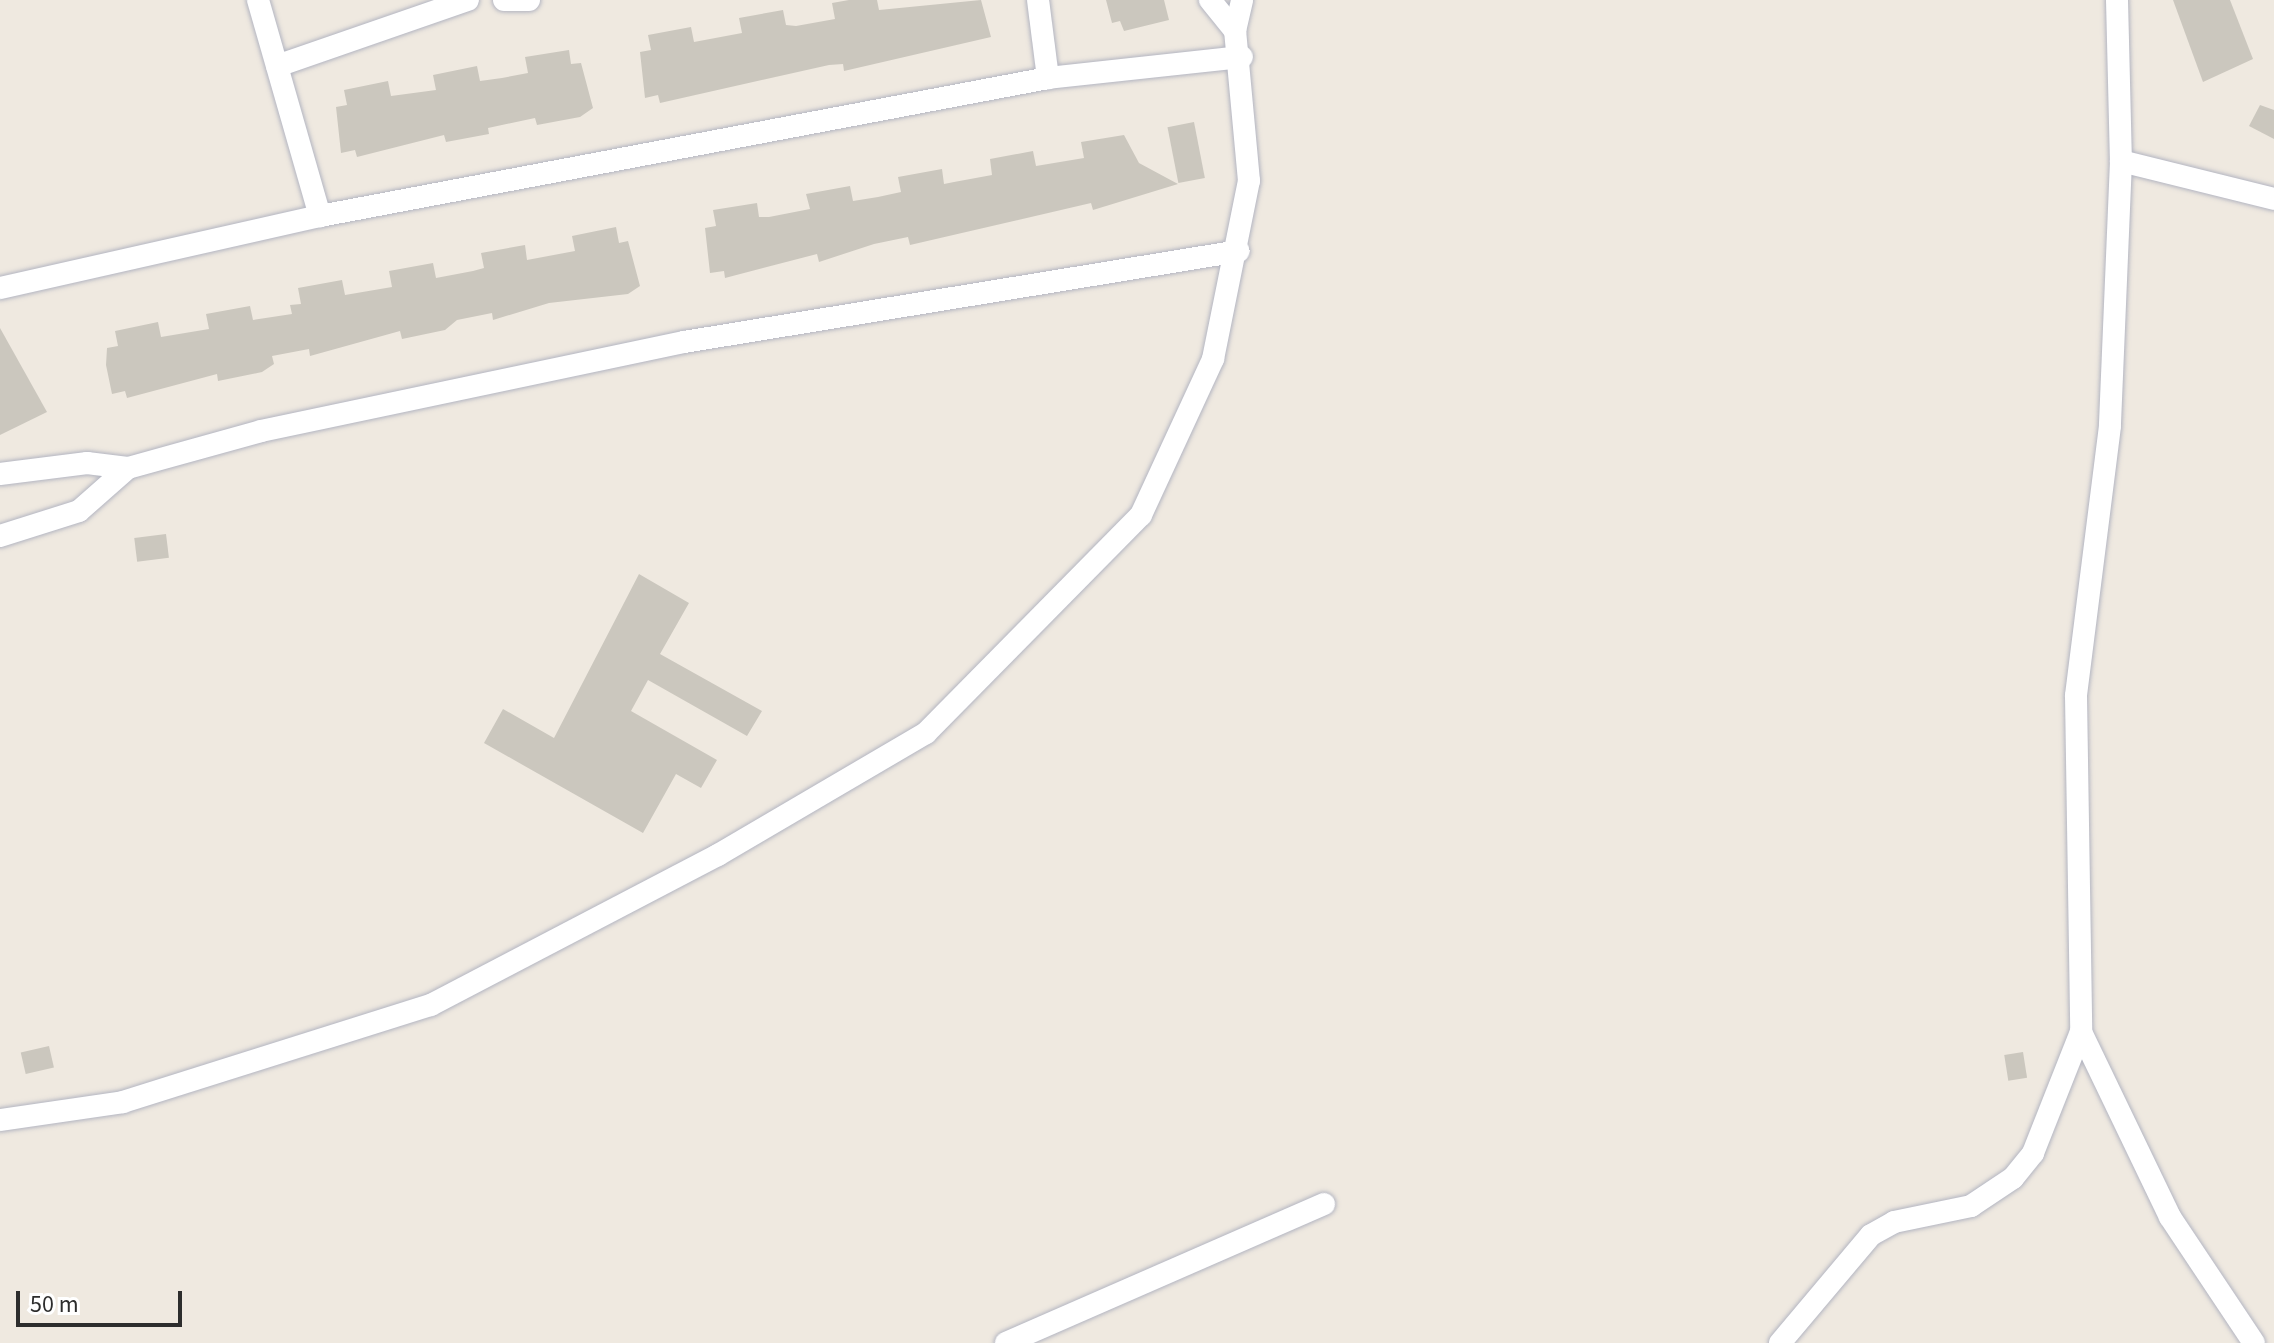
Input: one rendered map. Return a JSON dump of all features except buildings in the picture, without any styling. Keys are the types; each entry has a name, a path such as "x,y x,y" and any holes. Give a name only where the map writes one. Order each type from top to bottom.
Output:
{"street":[{"path":"258,0 320,216"},
{"path":"277,66 468,0"},
{"path":"504,0 529,0"},
{"path":"1038,0 1048,78"},
{"path":"0,1120 123,1102 431,1005 718,855 926,733 1141,515 1213,359 1239,251 1249,181 1242,57 1235,31 1210,0"},
{"path":"1235,31 1242,0"},
{"path":"1780,1343 1871,1235 1894,1222 1971,1206 2013,1178 2033,1153 2081,1032 2076,696 2110,426 2121,161 2117,0"},
{"path":"0,288 320,216 1048,78 1242,57"},
{"path":"2121,161 2274,199"},
{"path":"0,474 87,463 128,468 261,431 684,342 1239,251"},
{"path":"0,536 79,511 128,468"},
{"path":"2081,1032 2170,1217 2254,1343"},
{"path":"1006,1343 1324,1204"}]}
